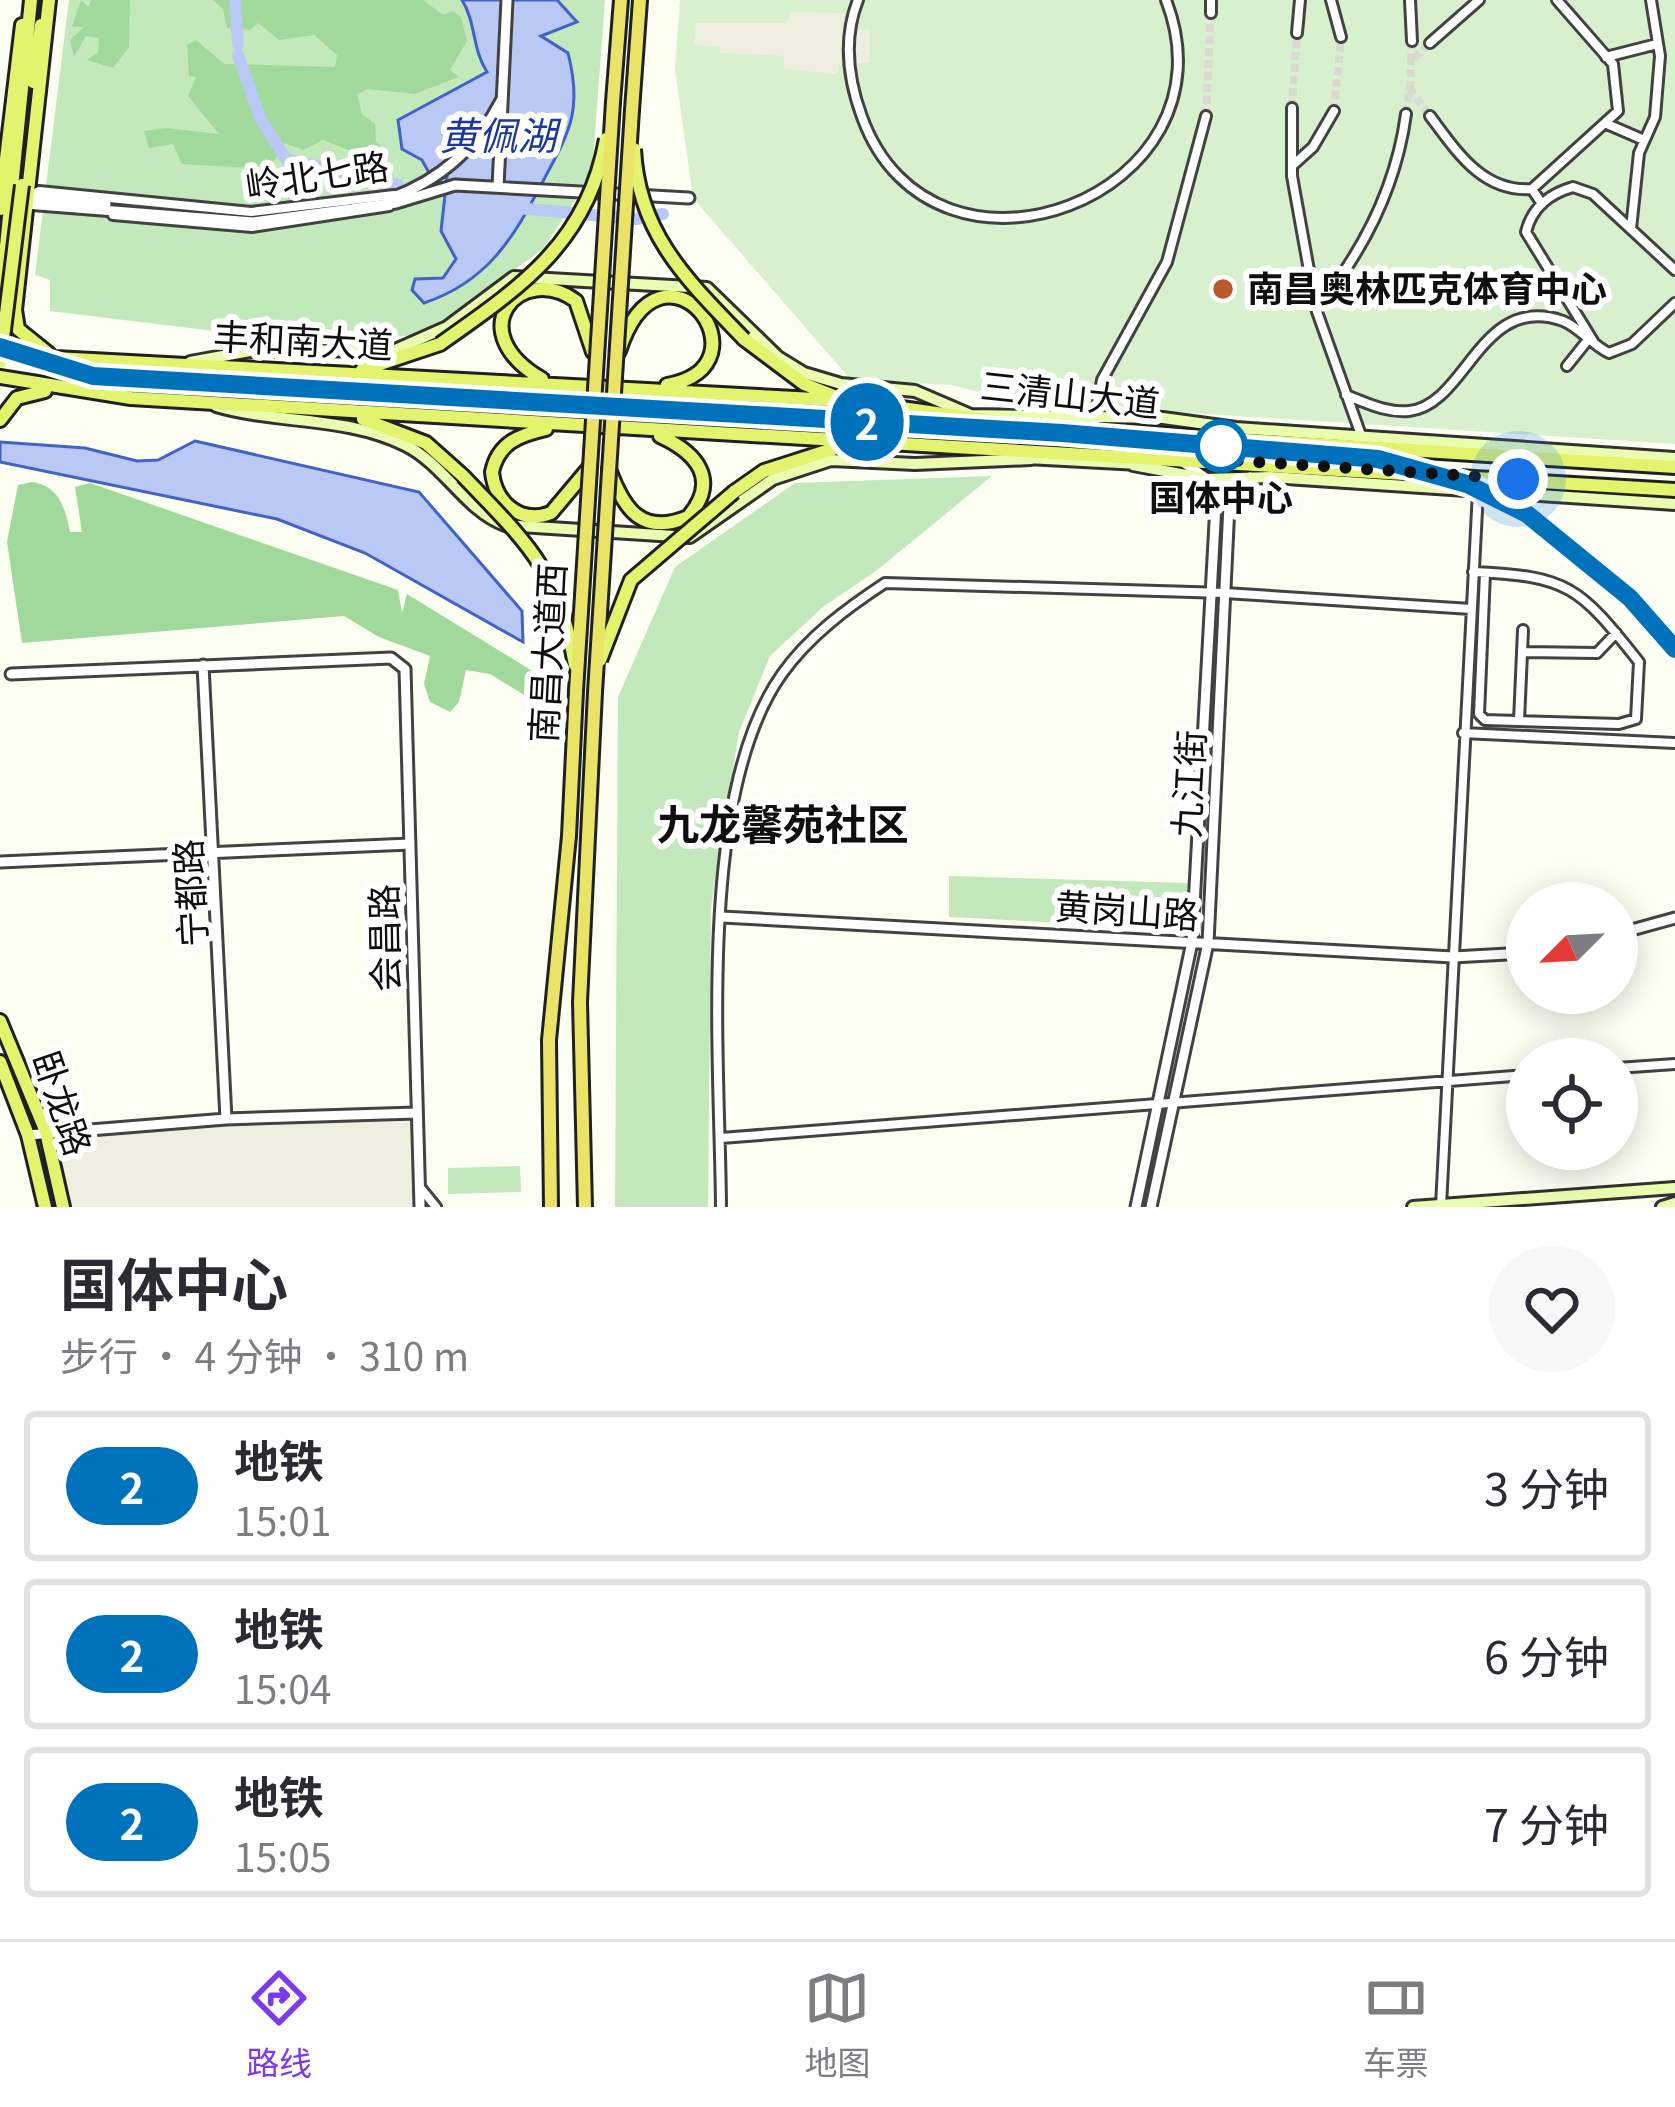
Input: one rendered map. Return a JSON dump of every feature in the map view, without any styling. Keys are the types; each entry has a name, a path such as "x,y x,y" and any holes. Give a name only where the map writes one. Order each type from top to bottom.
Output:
{"highway":[{"name":"南昌大道西","path":"551,1207 549,1040 569,836 588,469 621,0"},
{"name":"南昌大道西","path":"585,1207 581,979 608,468 640,0"}],"main road":[{"path":"29,0 15,320 31,342 55,358"},
{"path":"0,208 29,0"},
{"path":"0,362 47,0"},
{"path":"349,374 440,344 552,256 571,235 595,188 613,102"},
{"path":"632,110 639,198 649,228 673,264 744,339 804,384 852,401"},
{"path":"0,304 22,192"},
{"path":"181,364 250,351 395,350 447,327 514,277 686,287 716,294 778,357 804,373 841,384 915,391 971,415"},
{"path":"549,382 510,358 501,323 508,307 526,292 562,291 584,314 595,368"},
{"path":"615,363 634,316 655,300 688,300 709,319 710,356 698,371 677,383 648,389"},
{"name":"丰和南大道","path":"0,346 55,358 603,386"},
{"name":"丰和南大道","path":"0,377 55,390 204,403 601,428"},
{"name":"三清山大道","path":"603,386 852,401 971,415 1675,467"},
{"path":"0,420 17,398 55,390"},
{"path":"204,403 265,421 344,425 375,433 434,462 494,521 690,537 773,479 831,460 1031,459 1133,465 1207,479 1674,500"},
{"path":"315,410 408,433 463,476 532,550 554,581 576,684"},
{"path":"558,426 516,437 499,452 492,472 505,504 513,512 541,517 563,504 588,469"},
{"name":"三清山大道","path":"601,428 853,444 971,444 1518,479 1674,500"},
{"path":"608,468 627,510 648,524 688,517 705,480 693,454 650,431"},
{"path":"1364,442 1675,456"},
{"path":"595,685 608,628 631,580 734,492 796,458 853,444"},
{"path":"971,444 1031,459"},
{"path":"1133,465 1173,456"},
{"name":"卧龙路","path":"0,1021 46,1132 63,1207"},
{"name":"卧龙路","path":"0,1062 28,1135 45,1207"},
{"path":"1413,1207 1675,1188"},
{"path":"1662,1207 1675,1203"}],"street":[{"path":"498,187 507,0"},
{"path":"858,0 848,48 852,90 866,130 890,164 922,192 959,211 1001,219 1042,217 1082,204 1118,182 1146,151 1166,113 1176,63 1166,0"},
{"path":"1210,13 1211,0"},
{"path":"1297,33 1300,0"},
{"path":"1330,0 1341,38"},
{"path":"1410,0 1412,41"},
{"path":"1430,43 1479,0"},
{"path":"1430,116 1484,178 1513,190 1532,189 1607,124 1618,111 1619,91 1606,57 1557,0"},
{"path":"1630,230 1644,140 1655,117 1657,44 1651,0"},
{"path":"1606,57 1657,44"},
{"name":"岭北七路","path":"398,199 473,144 502,99"},
{"path":"1292,108 1292,166 1316,309 1364,442"},
{"path":"1292,166 1313,147 1334,111"},
{"path":"1316,309 1361,247 1388,193 1406,114"},
{"path":"1093,423 1102,380 1166,262 1206,116"},
{"path":"1607,124 1644,140"},
{"path":"22,192 253,222 455,185 689,198"},
{"path":"1597,347 1526,232 1530,214 1573,187 1593,194 1675,270"},
{"path":"1532,189 1542,204"},
{"path":"1361,247 1372,255"},
{"path":"1336,284 1349,292"},
{"path":"1346,395 1383,410 1413,411 1434,401 1473,352 1500,328 1534,318 1564,321 1609,353 1632,344 1675,303"},
{"path":"1567,366 1588,340"},
{"path":"1173,456 1207,479"},
{"path":"1249,478 1264,468 1287,465"},
{"path":"1336,468 1374,484"},
{"name":"九江街","path":"1136,1207 1192,942 1229,505 1249,478"},
{"name":"九江街","path":"1151,1207 1208,943 1219,593 1216,504 1207,479"},
{"path":"1441,1206 1477,491 1518,479"},
{"path":"1473,572 1553,578 1616,633 1639,662 1636,719 1619,724 1485,720 1479,714 1485,573"},
{"path":"721,1207 722,917 734,796 761,710 782,673 846,608 885,583 1219,593 1471,609"},
{"path":"1519,721 1522,630"},
{"path":"1522,652 1597,653 1616,633"},
{"name":"会昌路","path":"203,664 391,658 405,669 420,1207"},
{"path":"11,674 203,664"},
{"name":"宁都路","path":"203,664 217,852 226,1119"},
{"path":"1463,733 1675,742"},
{"path":"0,862 410,844"},
{"name":"黄岗山路","path":"722,917 1453,957 1506,954"},
{"path":"1638,928 1675,918"},
{"path":"1638,1067 1675,1064"},
{"path":"721,1138 1506,1077"},
{"path":"28,1135 226,1119 416,1113"},
{"path":"419,1186 436,1207"}],"green space":[{"path":"69,0 605,0 592,174 543,249 425,334 323,344 50,311 50,280 35,275"},
{"path":"81,0 89,7 91,0 130,0 129,47 113,68 87,60 98,52 99,38 86,36 74,57 70,40 84,27 72,27"},
{"path":"213,0 423,0 443,15 453,11 461,17 467,41 450,70 459,77 415,94 368,89 357,94 362,114 375,124 376,142 388,154 381,163 323,140 303,150 285,143 269,169 182,164 173,144 149,148 144,131 165,128 219,134 188,96 196,77 189,76 187,45 196,40 224,64 335,67 337,55 314,35 279,40 258,23 250,30 227,28 223,9"},
{"name":"南昌奥林匹克体育中心","path":"680,0 1675,0 1675,444 1018,402 951,385 851,380 693,198 675,69"},
{"path":"992,476 876,571 824,606 770,656 739,732 711,907 708,1207 615,1207 618,697 675,567 795,483"},
{"path":"32,482 49,488 59,499 70,532 82,532 75,487 90,483 398,590 402,613 407,594 547,680 539,704 490,674 466,670 459,702 450,712 430,702 424,684 430,656 379,637 344,616 22,643 7,542 18,485"},
{"path":"949,876 1188,883 1187,911 1160,928 949,917"},
{"path":"520,1166 521,1192 448,1194 448,1168"}],"shaded area":[{"path":"791,12 844,13 843,29 870,30 869,63 839,63 837,74 784,69 784,56 720,53 720,47 694,45 696,23 786,23"},
{"path":"411,1116 415,1207 57,1207 50,1134"}],"water":[{"name":"黄佩湖","path":"462,0 557,0 577,22 541,36 568,53 573,107 560,149 509,240 465,283 424,303 412,290 415,279 443,278 456,259 441,231 447,177 433,180 422,160 402,149 398,120 487,72"},
{"path":"195,441 419,492 522,611 523,642 365,553 277,519 0,462 0,442 85,448 137,461 158,460"}],"waterway":[{"path":"235,0 238,44"},
{"path":"238,55 261,120 286,159 398,185"},
{"path":"517,208 636,219 663,214"}],"tunnel":[{"path":"1206,116 1211,13"},
{"path":"1292,108 1297,33"},
{"path":"1334,111 1341,37"},
{"path":"1412,41 1411,61 1430,43"},
{"path":"1410,89 1411,61"},
{"path":"1406,114 1410,89 1430,116"}],"metro line":[{"name":"2","path":"0,347 93,376 1062,433 1378,459 1467,484 1527,514 1630,598 1675,649"}],"place":[{"name":"南昌奥林匹克体育中心","path":"1223,289"},
{"name":"国体中心","path":"1221,446"}],"district":[{"name":"九龙馨苑社区","path":"783,825"}],"route":[{"path":"1221,446 1211,459 1518,479"}]}
